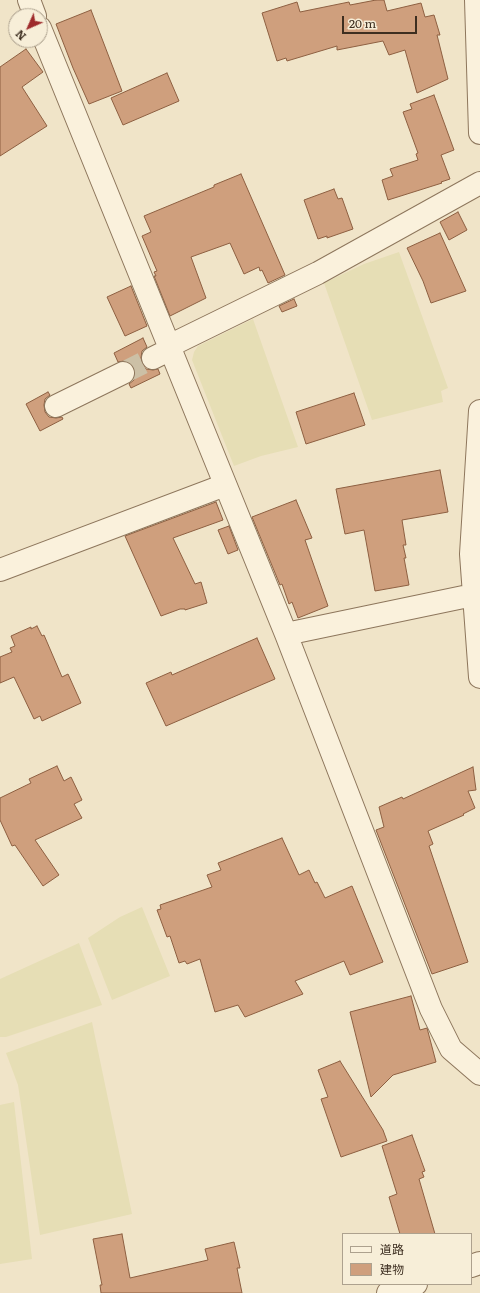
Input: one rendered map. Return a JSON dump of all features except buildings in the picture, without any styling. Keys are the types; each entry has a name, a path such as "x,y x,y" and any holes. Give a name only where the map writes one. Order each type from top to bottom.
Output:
{"street":[{"path":"476,0 480,133"},
{"path":"48,48 164,351 224,485 286,634 431,1010 451,1049 480,1074"},
{"path":"164,351 318,273 480,182"},
{"path":"56,406 123,373"},
{"path":"480,410 471,554 480,677"},
{"path":"0,570 224,485"},
{"path":"286,634 473,595"},
{"path":"388,1293 413,1285"}],"shaded area":[{"path":"399,252 448,388 441,391 443,402 372,420 324,283 364,264"},
{"path":"253,319 298,447 261,456 234,466 192,360 194,352 198,346"},
{"path":"142,907 170,976 112,1000 88,938 120,917"},
{"path":"79,943 102,1005 6,1037 0,1037 0,979"},
{"path":"92,1022 132,1214 40,1235 18,1085 6,1053"},
{"path":"14,1102 32,1259 0,1264 0,1105"}],"tunnel":[{"path":"123,373 153,358"}]}
